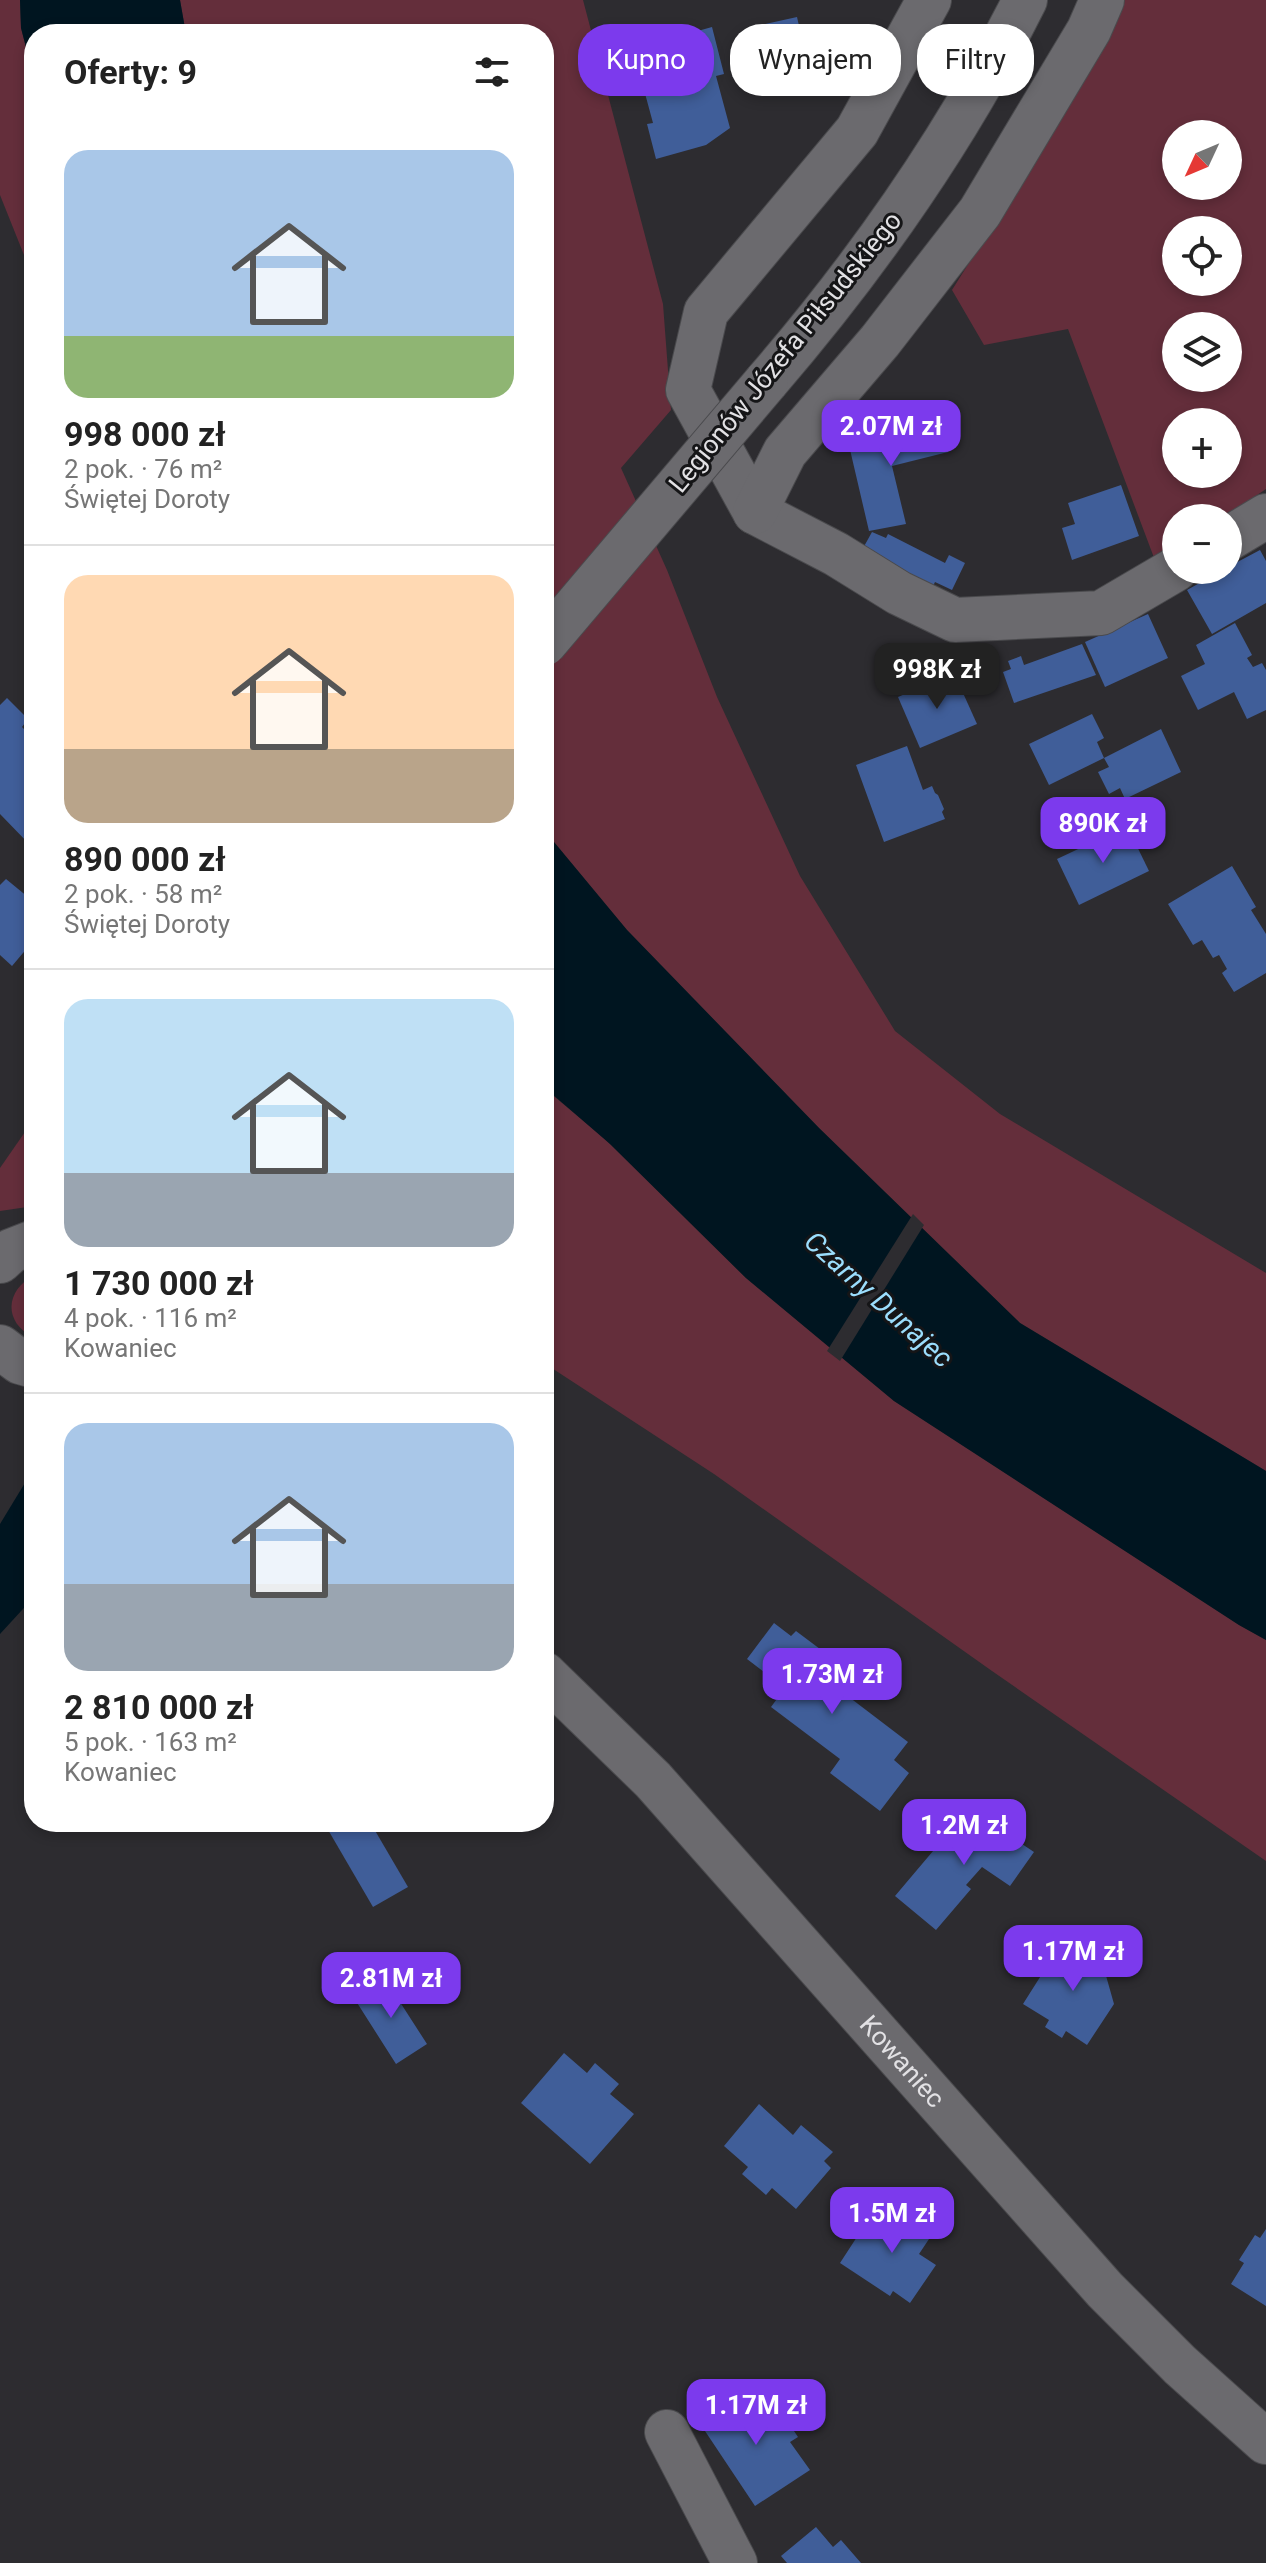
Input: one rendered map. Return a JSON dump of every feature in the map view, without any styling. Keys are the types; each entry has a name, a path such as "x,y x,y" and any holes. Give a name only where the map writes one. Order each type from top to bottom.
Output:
{"street":[{"path":"929,0 857,131 706,312 688,390 755,512 836,554 899,593 955,620 1101,613 1162,577"},
{"name":"Legionów Józefa Piłsudskiego","path":"554,632 766,382 882,237 960,116 1025,0"},
{"path":"755,512 785,452 880,341 980,212 1089,30 1102,0"},
{"path":"1242,531 1266,516"},
{"path":"0,1347 24,1364"},
{"path":"0,1388 24,1374"},
{"name":"Kowaniec","path":"554,1684 663,1792 1105,2290 1180,2365 1266,2442"},
{"path":"667,2432 735,2563"}],"shaded area":[{"path":"0,0 20,0 24,40 24,255 0,195"},
{"path":"180,0 583,0 589,24 578,24 578,96 608,96 663,304 671,410 621,468 667,570 717,697 800,876 895,1031 1000,1114 1266,1273 1266,1471 1020,1323 819,1128 627,930 554,842 554,24 184,24"},
{"path":"1123,0 1266,0 1266,489 1242,505 1162,504 1162,559 1156,563 1068,329 984,345 952,290 1064,112"},
{"path":"554,1096 604,1138 746,1278 894,1401 1266,1640 1266,1861 992,1671 714,1474 554,1370"},
{"path":"24,1133 24,1207 0,1211 0,1168"},
{"path":"24,1282 24,1331 13,1315 13,1298"}],"water":[{"path":"20,0 180,0 184,24 24,24 24,40"},
{"name":"Czarny Dunajec","path":"554,842 627,930 819,1128 1020,1323 1266,1471 1266,1640 894,1401 746,1278 610,1144 554,1096"},
{"path":"24,1484 24,1608 0,1634 0,1524"}],"pier":[{"path":"913,1214 924,1225 840,1361 827,1351"}],"building":[{"path":"797,17 799,24 766,24"},
{"path":"714,35 724,74 716,76 730,128 706,145 656,159 647,124 653,123 646,96 714,96"},
{"path":"941,420 948,452 892,466 906,524 869,531 848,441"},
{"path":"1121,485 1139,536 1072,560 1062,528 1075,524 1068,503"},
{"path":"872,532 886,538 888,534 945,563 949,555 965,563 952,590 935,582 933,586 862,550"},
{"path":"1260,550 1266,561 1266,603 1212,634 1187,590 1198,584 1242,584 1242,560"},
{"path":"1148,614 1168,658 1105,687 1085,642"},
{"path":"1235,623 1252,655 1247,658 1253,667 1262,663 1266,670 1266,710 1247,719 1234,692 1198,710 1181,676 1205,664 1196,645"},
{"path":"1082,644 1096,675 1014,703 1003,672 1011,669 1008,661 1021,656 1024,665"},
{"path":"954,673 977,724 920,748 898,697"},
{"path":"7,698 24,715 24,839 0,814 0,705"},
{"path":"1092,714 1104,738 1097,742 1104,758 1049,785 1029,744"},
{"path":"1161,729 1181,772 1125,799 1120,788 1109,794 1098,772 1109,767 1104,758"},
{"path":"907,746 923,790 932,786 944,809 945,819 884,842 856,765"},
{"path":"1127,826 1149,871 1079,905 1057,859"},
{"path":"1232,866 1256,907 1251,910 1266,934 1266,973 1234,992 1222,973 1227,969 1219,955 1213,958 1202,940 1193,945 1168,904"},
{"path":"6,879 24,894 24,952 12,966 0,955 0,885"},
{"path":"774,1623 791,1636 796,1631 836,1661 824,1678 908,1742 894,1760 909,1773 880,1811 830,1773 840,1759 771,1707 785,1688 747,1659"},
{"path":"973,1810 990,1821 996,1814 1019,1830 1013,1838 1034,1852 1010,1886 982,1867 966,1885 971,1889 936,1930 895,1896 944,1838 950,1843"},
{"path":"329,1832 376,1832 408,1887 373,1907"},
{"path":"1066,1936 1101,1958 1114,2004 1087,2045 1066,2031 1062,2038 1045,2027 1049,2020 1023,2004"},
{"path":"390,1976 402,1996 398,1999 427,2044 396,2064 354,1998"},
{"path":"564,2053 587,2073 595,2063 619,2084 610,2094 634,2114 590,2164 521,2103"},
{"path":"759,2104 793,2135 801,2125 833,2152 824,2161 831,2168 796,2209 772,2188 766,2195 742,2174 748,2167 724,2146"},
{"path":"891,2205 933,2233 919,2254 936,2265 910,2303 893,2291 890,2296 840,2263 866,2223 875,2229"},
{"path":"1266,2229 1266,2306 1231,2284 1244,2263 1239,2260 1255,2235 1260,2238"},
{"path":"755,2389 780,2427 788,2422 798,2437 790,2442 810,2470 755,2506 701,2425"},
{"path":"816,2527 833,2547 841,2540 861,2563 787,2563 781,2556"}]}
